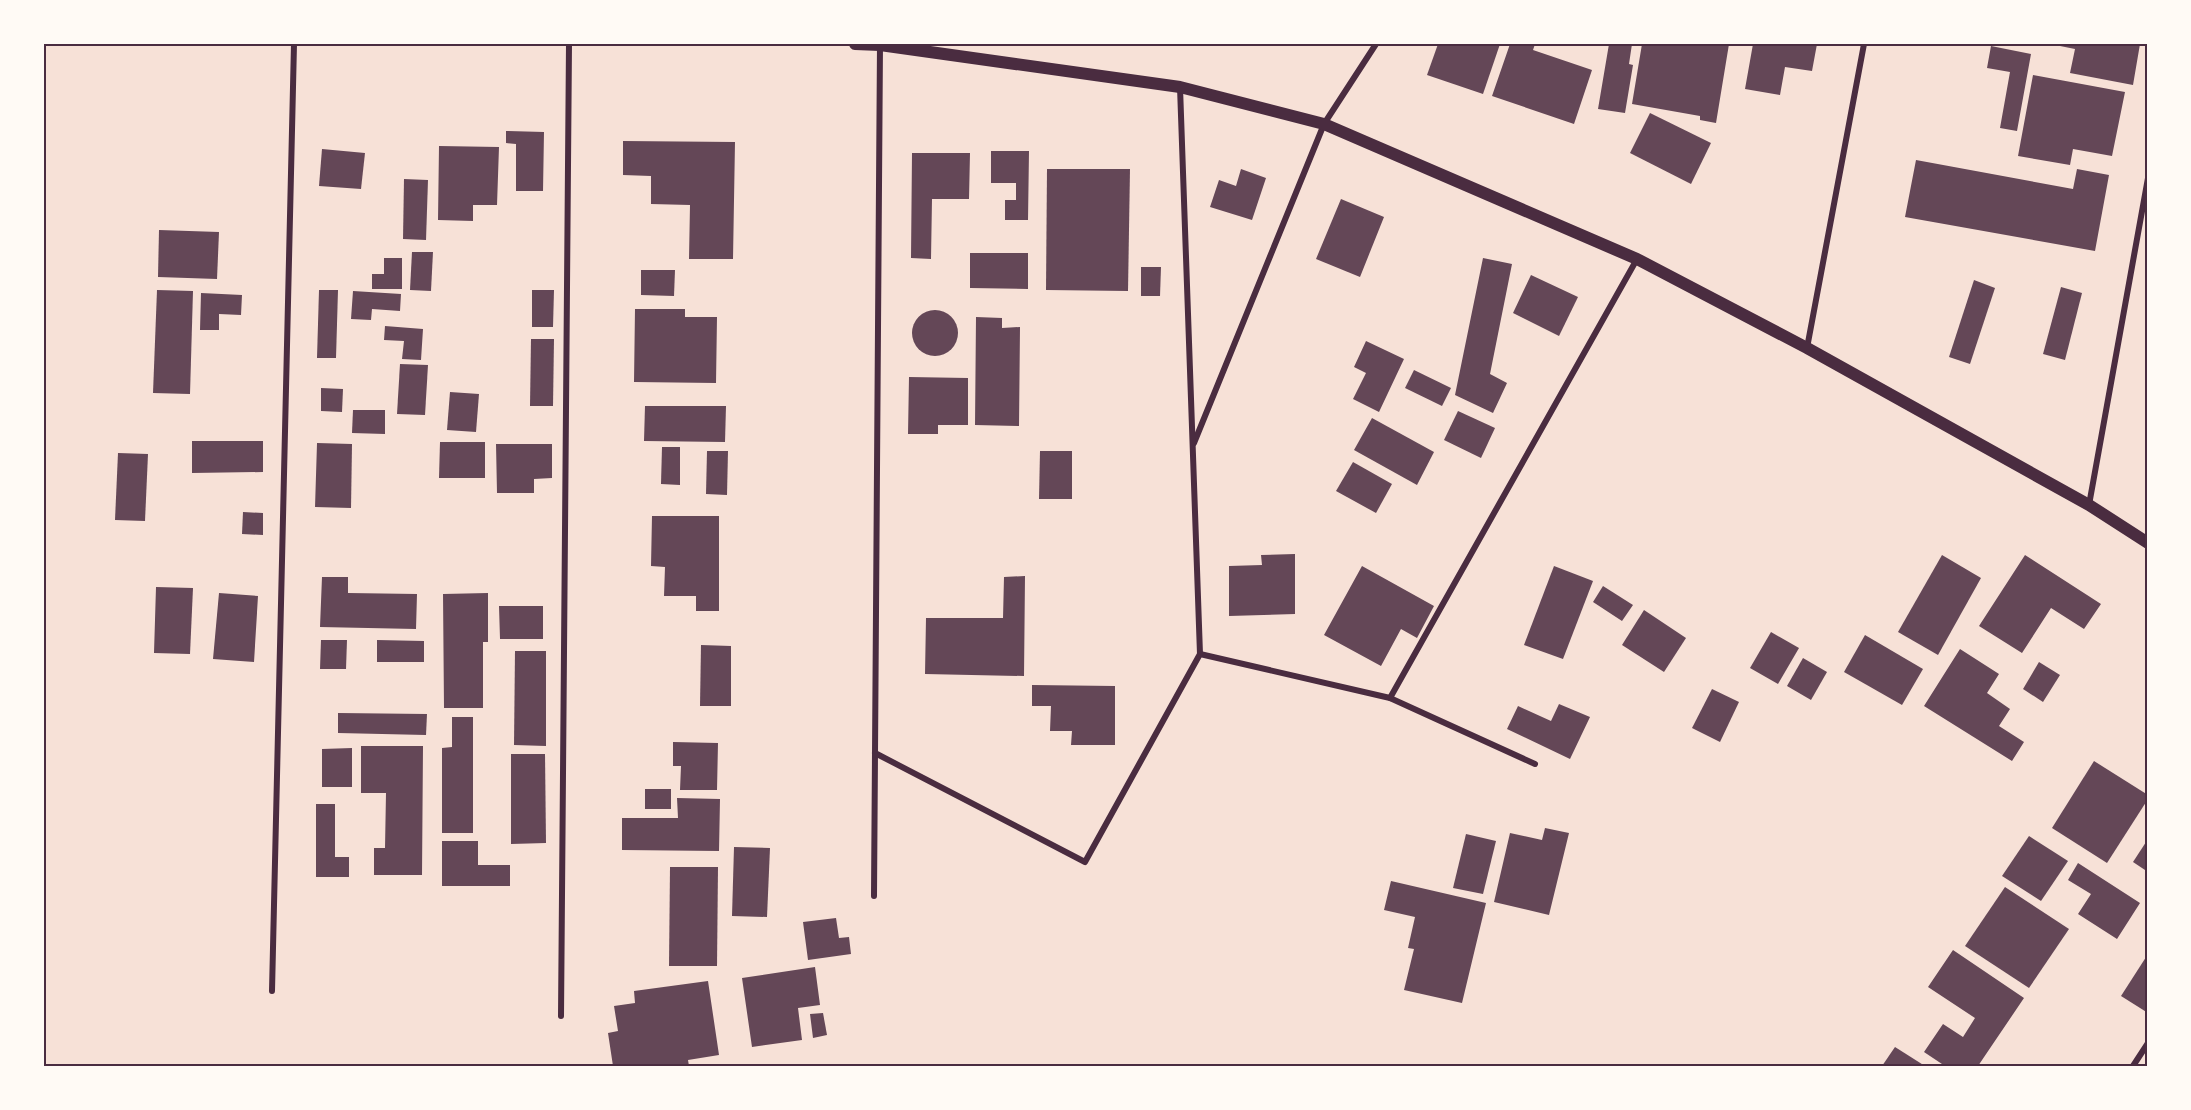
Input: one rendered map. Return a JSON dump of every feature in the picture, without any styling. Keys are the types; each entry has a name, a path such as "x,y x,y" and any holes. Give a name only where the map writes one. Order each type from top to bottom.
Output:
{"main road":[{"path":"855,44 880,44 1180,87 1324,124 1637,259 1807,348 2089,505 2148,543"}],"street":[{"path":"272,991 294,44"},
{"path":"561,1016 569,44"},
{"path":"874,896 880,44"},
{"path":"1193,446 1324,124 1376,44"},
{"path":"1807,348 1864,44"},
{"path":"875,753 1085,862 1200,654 1180,87"},
{"path":"2089,505 2148,178"},
{"path":"1390,698 1637,259"},
{"path":"1200,654 1390,698 1535,764"},
{"path":"2133,1066 2148,1043"}],"building":[{"path":"1438,44 1500,44 1483,94 1427,75"},
{"path":"1510,44 1535,44 1533,50 1592,70 1574,124 1492,96"},
{"path":"1609,44 1632,44 1629,64 1633,65 1625,113 1598,109"},
{"path":"1642,44 1729,44 1716,123 1700,120 1700,116 1632,104"},
{"path":"1753,44 1817,44 1812,71 1785,67 1780,95 1745,89"},
{"path":"2050,44 2140,44 2133,85 2070,73 2075,49"},
{"path":"1991,46 2031,54 2017,131 2000,128 2010,72 1987,68"},
{"path":"2033,75 2125,92 2112,156 2073,149 2070,165 2018,156"},
{"path":"1650,113 1711,143 1691,184 1630,153"},
{"path":"506,131 544,132 543,191 516,191 516,144 506,143"},
{"path":"623,141 735,142 733,259 689,259 690,205 651,204 651,176 623,175"},
{"path":"439,146 499,147 497,205 473,205 473,221 438,220"},
{"path":"322,149 365,153 361,189 319,186"},
{"path":"991,151 1029,151 1028,220 1005,220 1005,200 1016,200 1016,183 991,183"},
{"path":"912,153 970,153 969,199 932,199 931,259 911,258"},
{"path":"1916,160 2073,189 2077,169 2109,175 2095,251 1905,217"},
{"path":"1047,169 1130,169 1128,291 1046,290"},
{"path":"1241,169 1266,178 1252,220 1210,207 1219,180 1236,186"},
{"path":"404,179 428,180 426,240 403,239"},
{"path":"1341,199 1384,217 1360,277 1316,259"},
{"path":"159,230 219,232 217,279 158,277"},
{"path":"412,252 433,252 431,291 410,290"},
{"path":"970,253 1028,253 1028,289 970,288"},
{"path":"384,258 402,258 402,289 372,289 372,274 384,274"},
{"path":"1483,258 1512,264 1490,374 1507,383 1493,413 1455,395"},
{"path":"1141,267 1161,267 1160,296 1141,296"},
{"path":"641,270 675,270 674,296 641,295"},
{"path":"1531,275 1578,297 1559,336 1513,313"},
{"path":"1974,280 1995,288 1970,364 1949,357"},
{"path":"2061,287 2082,293 2065,360 2043,354"},
{"path":"157,290 193,291 190,394 153,393"},
{"path":"319,290 338,290 336,358 317,358"},
{"path":"532,290 554,290 553,327 532,327"},
{"path":"353,291 401,294 400,311 372,309 371,320 351,319"},
{"path":"201,293 242,295 241,315 219,314 219,330 200,330"},
{"path":"635,309 685,309 685,317 717,317 716,383 634,382"},
{"path":"935,310 951,317 958,333 951,349 935,356 919,349 912,333 919,317"},
{"path":"976,317 1002,318 1002,328 1020,327 1019,426 975,425"},
{"path":"385,326 423,329 421,360 402,359 404,341 384,340"},
{"path":"531,339 554,339 553,406 530,406"},
{"path":"1366,341 1404,359 1379,412 1353,399 1366,373 1354,367"},
{"path":"400,364 428,365 425,415 397,414"},
{"path":"1414,370 1451,388 1442,406 1405,388"},
{"path":"909,377 968,378 968,425 938,425 938,434 908,434"},
{"path":"321,388 343,389 342,412 321,411"},
{"path":"450,392 479,394 476,432 447,430"},
{"path":"645,406 726,406 725,442 644,441"},
{"path":"353,410 385,410 385,434 352,433"},
{"path":"1458,411 1495,428 1481,458 1444,440"},
{"path":"1372,418 1434,452 1417,485 1354,450"},
{"path":"192,441 263,441 263,472 192,473"},
{"path":"440,442 485,442 485,478 439,478"},
{"path":"317,443 352,444 351,508 315,507"},
{"path":"496,444 552,444 552,478 534,479 534,493 497,493"},
{"path":"662,447 680,447 680,485 661,484"},
{"path":"707,451 728,451 727,495 706,494"},
{"path":"1040,451 1072,451 1072,499 1039,499"},
{"path":"118,453 148,454 145,521 115,520"},
{"path":"1353,462 1392,484 1376,513 1336,491"},
{"path":"243,512 263,513 263,535 242,534"},
{"path":"652,516 719,516 719,611 696,611 696,596 664,596 665,567 651,566"},
{"path":"1295,554 1295,614 1229,616 1229,566 1262,565 1261,555"},
{"path":"1942,555 1981,578 1938,655 1898,632"},
{"path":"2025,555 2101,604 2084,629 2051,608 2022,653 1979,626"},
{"path":"1362,566 1434,606 1417,638 1401,629 1381,666 1324,635"},
{"path":"1554,566 1593,581 1563,659 1524,645"},
{"path":"1025,576 1024,676 925,674 926,618 1003,618 1004,577"},
{"path":"322,577 348,577 348,593 417,594 416,629 320,627"},
{"path":"1603,586 1633,605 1622,621 1593,602"},
{"path":"156,587 193,588 190,654 154,653"},
{"path":"219,593 258,596 254,662 213,659"},
{"path":"488,593 488,642 483,642 483,708 444,708 443,594"},
{"path":"499,606 543,606 543,639 500,639"},
{"path":"1644,610 1686,638 1664,672 1622,645"},
{"path":"1771,632 1799,648 1778,684 1750,668"},
{"path":"1865,635 1923,669 1902,705 1844,672"},
{"path":"321,640 347,640 346,669 320,669"},
{"path":"377,640 424,641 424,662 377,662"},
{"path":"701,645 731,646 731,706 700,706"},
{"path":"1960,649 1999,674 1987,693 2010,709 1999,726 2024,742 2012,761 1924,706"},
{"path":"515,651 546,651 546,746 514,745"},
{"path":"1803,658 1827,672 1811,700 1787,686"},
{"path":"2039,662 2060,675 2043,702 2023,689"},
{"path":"1032,685 1115,686 1115,745 1071,745 1072,731 1050,731 1051,706 1032,706"},
{"path":"1712,689 1739,702 1720,742 1692,728"},
{"path":"1559,704 1590,717 1570,759 1507,729 1518,706 1551,721"},
{"path":"338,713 427,714 426,735 338,733"},
{"path":"452,717 473,717 473,833 442,833 442,748 452,747"},
{"path":"673,742 718,743 717,790 680,790 681,766 673,766"},
{"path":"361,746 423,746 422,875 374,875 374,848 385,848 386,793 361,793"},
{"path":"352,748 352,787 322,787 322,749"},
{"path":"511,754 545,754 546,843 511,844"},
{"path":"2094,761 2148,795 2148,799 2107,863 2052,828"},
{"path":"645,789 671,789 671,809 645,809"},
{"path":"677,798 720,799 719,851 622,850 622,818 678,818"},
{"path":"316,804 335,804 335,857 349,857 349,877 316,877"},
{"path":"1545,828 1569,833 1549,915 1494,902 1510,833 1542,840"},
{"path":"1466,834 1496,841 1483,894 1453,888"},
{"path":"2029,836 2068,861 2041,901 2002,876"},
{"path":"2148,839 2148,872 2133,862"},
{"path":"442,841 478,841 478,865 510,865 510,886 442,886"},
{"path":"734,847 770,848 767,917 732,916"},
{"path":"2078,863 2140,903 2117,939 2078,914 2091,894 2068,880"},
{"path":"670,867 718,867 717,966 669,966"},
{"path":"1391,881 1486,903 1462,1003 1404,990 1414,949 1408,948 1415,917 1384,910"},
{"path":"2005,887 2069,929 2029,988 1965,946"},
{"path":"836,918 839,938 849,937 851,954 808,960 803,922"},
{"path":"1953,950 2024,998 1978,1066 1945,1066 1924,1052 1943,1024 1963,1037 1975,1018 1928,987"},
{"path":"2148,954 2148,1013 2121,996"},
{"path":"815,967 820,1005 798,1008 802,1040 752,1047 742,978"},
{"path":"708,981 719,1055 688,1060 689,1066 613,1066 608,1033 618,1031 614,1006 635,1003 634,991"},
{"path":"823,1013 827,1035 813,1038 810,1014"},
{"path":"1895,1047 1925,1066 1882,1066"}]}
